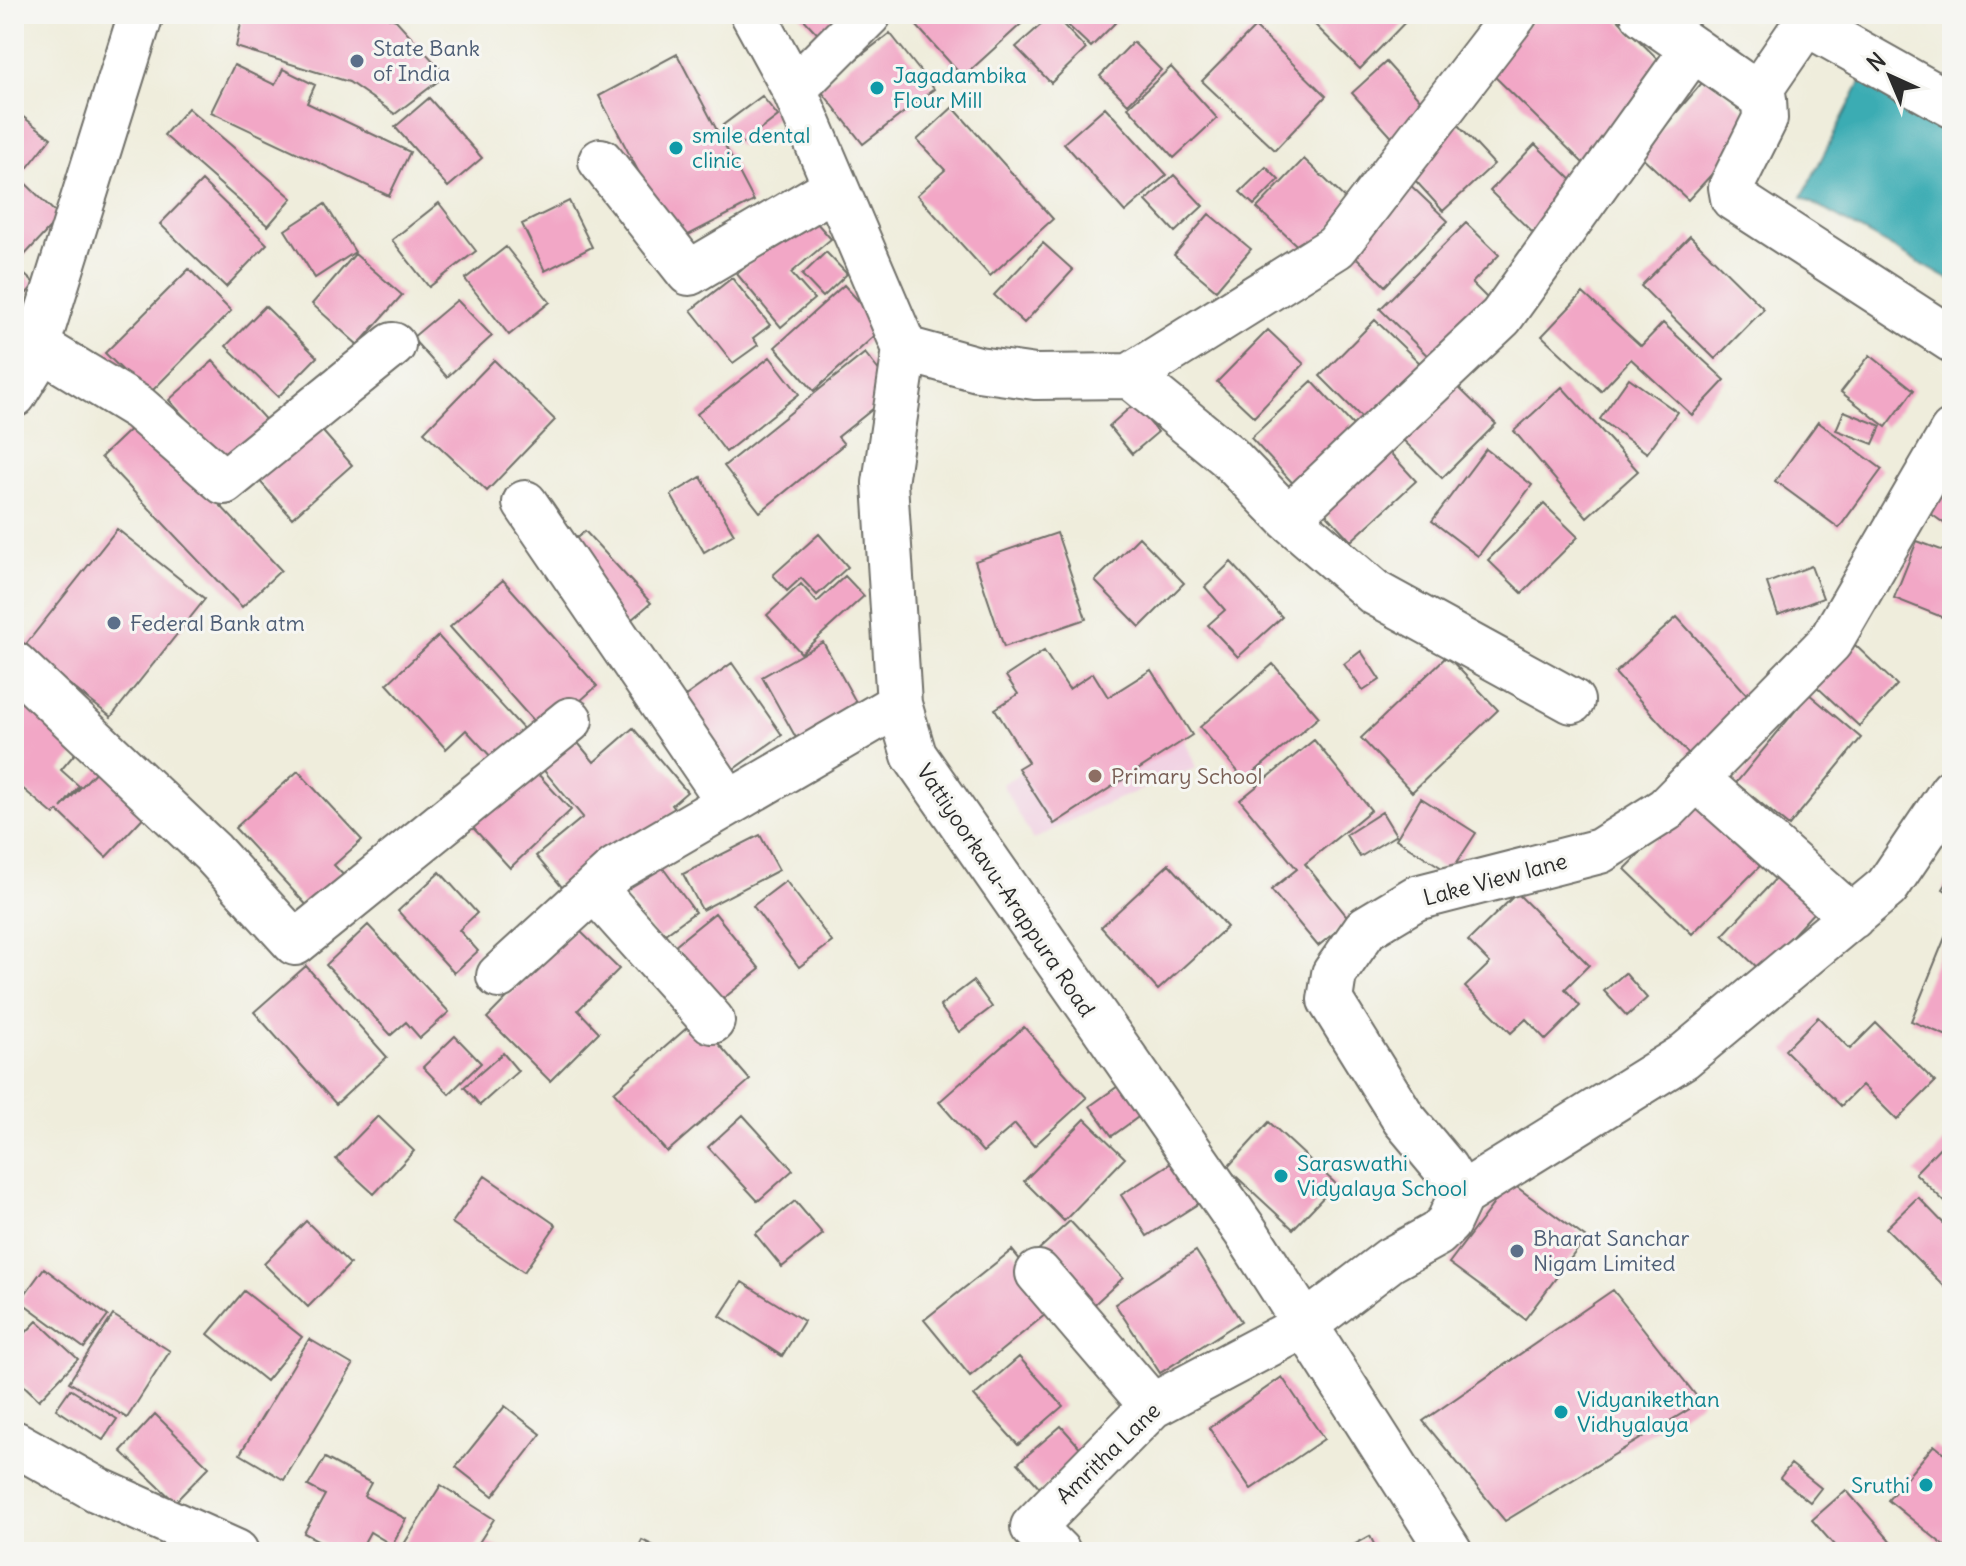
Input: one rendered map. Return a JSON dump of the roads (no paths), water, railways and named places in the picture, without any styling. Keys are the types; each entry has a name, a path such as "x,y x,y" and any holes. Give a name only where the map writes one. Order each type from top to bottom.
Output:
{"street":[{"path":"14,395 30,369 141,14"},
{"path":"753,14 794,89 905,349 978,369 1035,377 1130,376 1336,247 1515,14"},
{"path":"794,89 869,14"},
{"path":"1643,14 1764,99 1765,119 1731,187 1733,198 1952,340"},
{"path":"1758,93 1806,23 1948,96"},
{"path":"1288,518 1501,317 1693,49"},
{"path":"601,161 689,273 835,187"},
{"path":"37,346 139,408 224,482 393,345"},
{"name":"Vattiyoorkavu-Arappura Road","path":"905,349 885,483 899,704 914,755 1246,1232 1450,1552"},
{"path":"1130,376 1228,456 1288,518 1375,593 1572,701"},
{"name":"Lake View lane","path":"1461,1195 1445,1168 1404,1119 1330,1000 1334,974 1366,928 1416,898 1600,851 1666,809 1830,642 1952,432"},
{"path":"525,503 729,802"},
{"path":"14,664 212,852 295,943 570,720"},
{"path":"499,976 616,869 899,704"},
{"path":"1696,778 1852,917"},
{"path":"1305,1325 1390,1260 1437,1234 1448,1223 1461,1195 1683,1057 1887,887 1950,796"},
{"path":"594,889 712,1021"},
{"path":"1038,1273 1152,1406"},
{"name":"Amritha Lane","path":"1033,1544 1152,1406 1305,1325"},
{"path":"14,1443 98,1490 236,1552"}],"water":[{"path":"1872,60 1952,105 1952,281 1802,197"}],"place":[{"name":"State Bank of India","path":"357,61"},
{"name":"Jagadambika Flour Mill","path":"877,88"},
{"name":"smile dental clinic","path":"676,148"},
{"name":"Federal Bank atm","path":"114,623"},
{"name":"Primary School","path":"1095,776"},
{"name":"Saraswathi Vidyalaya School","path":"1281,1176"},
{"name":"Bharat Sanchar Nigam Limited","path":"1517,1251"},
{"name":"Vidyanikethan Vidhyalaya","path":"1561,1412"},
{"name":"Sruthi","path":"1926,1485"}]}
